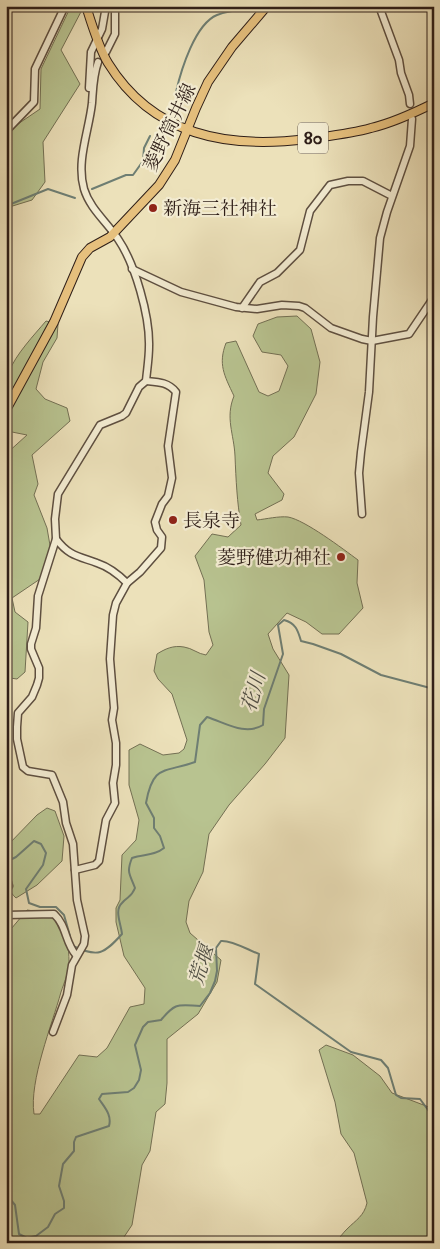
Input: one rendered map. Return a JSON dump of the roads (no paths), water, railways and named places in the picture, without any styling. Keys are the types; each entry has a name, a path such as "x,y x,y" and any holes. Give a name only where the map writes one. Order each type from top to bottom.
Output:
{"main road":[{"name":"80","path":"86,6 107,62 133,94 165,119 188,131 237,142 258,143 296,140 347,134 372,128 434,103"},
{"name":"菱野筒井線","path":"6,410 54,322 82,257 90,248 110,237 159,185 175,160 208,82 232,47 267,6"}],"street":[{"path":"6,131 34,102 36,69 65,6"},
{"path":"92,104 88,86 92,47 98,40 102,29 106,6"},
{"path":"106,52 115,34 115,6"},
{"path":"379,6 399,60 410,104"},
{"path":"98,62 92,84 92,104 81,161 83,187 88,199 124,247 132,269 147,316 150,346 146,381"},
{"path":"362,514 359,473 360,452 369,392 380,238 392,196 410,146 412,119"},
{"path":"242,308 260,282 277,273 300,250 310,211 330,185 348,181 363,181 392,196"},
{"path":"132,269 181,292 242,308 257,309 282,305 299,306 305,308 331,328 372,340 408,334 434,296"},
{"path":"53,1032 67,995 72,965 84,944 85,936 77,900 72,844 56,782 52,774 32,772 23,767 17,739 18,713 32,697 37,685 39,668 31,649 31,644 36,628 38,596 56,539 56,504 58,494 65,480 100,424 126,413 138,387 146,381 164,383 171,386 176,392 168,446 172,478 168,496 162,504 155,522 162,537 161,548 140,572 127,583 116,603 113,614 113,637 110,659 114,708 112,720 116,743 116,765 113,783 115,803 106,820 99,861 95,865 75,870"},
{"path":"56,539 64,550 83,560 96,562 111,569 127,583"},
{"path":"6,881 9,886 6,891"},
{"path":"6,915 54,914 62,923 68,944 76,955"}],"waterway":[{"path":"176,92 185,60 202,28 217,15 248,9 250,6"},
{"path":"92,189 126,175 133,175 143,161 144,148 150,136"},
{"path":"6,206 48,189 75,198"},
{"name":"花川","path":"73,946 89,952 100,952 110,946 122,934 118,909 135,888 129,870 132,858 153,854 164,848 160,836 154,828 154,818 146,803 149,790 156,776 162,772 195,762 200,725 207,717 242,729 256,728 263,725 264,709 283,654 278,625 284,620 294,625 301,641 341,654 381,675 434,689"},
{"name":"花川","path":"6,862 16,857 34,841 41,844 46,853 43,865 26,889 29,903 40,907 56,907 64,915 70,936"},
{"name":"荒堰","path":"6,1194 15,1205 19,1234 27,1238 36,1236 48,1227 55,1214 64,1208 64,1201 59,1186 63,1164 74,1151 76,1137 109,1126 109,1115 99,1099 102,1094 128,1092 134,1088 139,1080 141,1070 135,1045 143,1027 148,1022 161,1020 174,1007 200,1006 210,993 215,981 217,971 216,948 221,941 235,944 259,954 255,984 351,1052 381,1060 388,1068 396,1095 401,1098 420,1099 431,1114 430,1130 434,1146"},
{"name":"荒堰","path":"434,1151 432,1189 434,1190"}],"place":[{"name":"新海三社神社","path":"153,208"},
{"name":"長泉寺","path":"173,520"},
{"name":"菱野健功神社","path":"341,557"}]}
